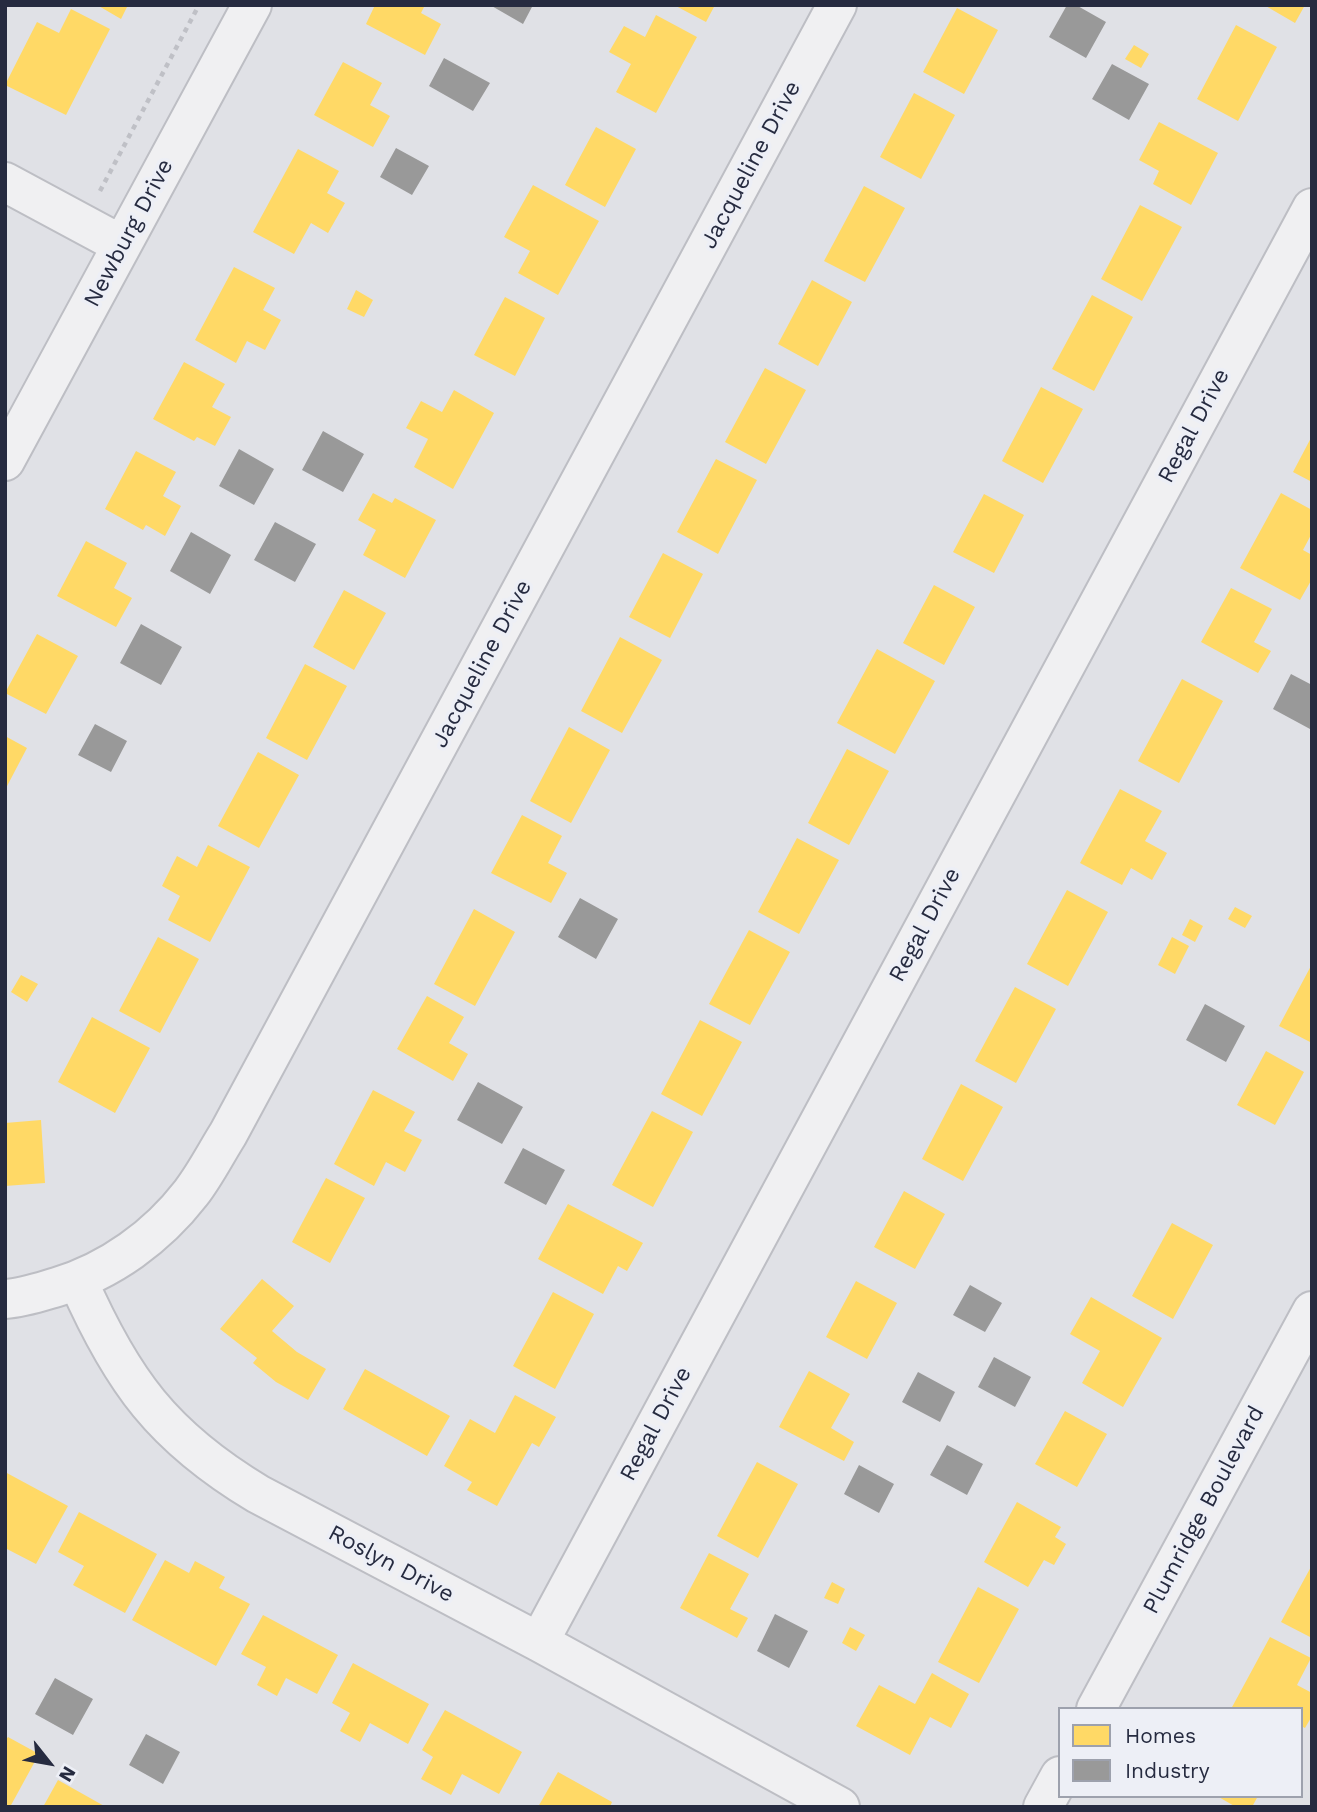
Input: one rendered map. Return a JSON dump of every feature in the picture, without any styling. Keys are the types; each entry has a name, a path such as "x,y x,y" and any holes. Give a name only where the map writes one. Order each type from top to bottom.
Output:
{"street":[{"name":"Newburg Drive","path":"5,461 252,5"},
{"name":"Jacqueline Drive","path":"78,1281 118,1260 150,1237 191,1193 228,1134 837,5"},
{"path":"5,183 122,245"},
{"name":"Regal Drive","path":"538,1642 1312,208"},
{"path":"5,1299 18,1298 78,1281"},
{"name":"Roslyn Drive","path":"78,1281 113,1355 139,1392 185,1442 219,1471 840,1807"},
{"name":"Plumridge Boulevard","path":"1097,1707 1312,1311"},
{"path":"1043,1807 1058,1780"}],"path":[{"path":"95,200 199,5"}],"building: Homes":[{"path":"97,5 128,5 121,19"},
{"path":"375,5 425,5 421,13 441,24 425,55 366,24"},
{"path":"674,5 715,5 706,22"},
{"path":"1264,5 1305,5 1295,23"},
{"path":"957,8 998,30 964,94 923,72"},
{"path":"71,9 110,29 66,115 5,85 37,22 59,33"},
{"path":"656,15 697,37 656,113 616,92 631,64 609,52 624,26 645,37"},
{"path":"1236,25 1277,47 1238,121 1197,99"},
{"path":"1134,45 1149,54 1141,68 1125,59"},
{"path":"343,62 382,83 370,105 390,116 373,147 314,115"},
{"path":"914,93 955,115 921,179 880,157"},
{"path":"1159,122 1218,153 1191,205 1153,184 1159,171 1139,160"},
{"path":"596,127 636,149 605,207 565,185"},
{"path":"298,149 339,171 327,193 345,203 328,233 311,223 294,254 253,232"},
{"path":"533,185 599,221 558,295 518,273 530,251 504,237"},
{"path":"864,186 905,208 865,282 824,261"},
{"path":"1140,205 1182,227 1142,301 1101,279"},
{"path":"234,267 275,288 263,310 281,320 265,350 247,341 236,363 195,340"},
{"path":"812,280 852,302 818,366 778,344"},
{"path":"356,290 373,300 364,317 347,309"},
{"path":"1092,295 1133,317 1094,391 1052,369"},
{"path":"505,297 545,318 515,376 474,355"},
{"path":"184,362 225,384 212,407 231,417 215,446 197,437 194,441 153,419"},
{"path":"765,368 806,390 766,464 725,442"},
{"path":"1041,387 1083,409 1043,483 1002,461"},
{"path":"454,390 494,413 453,489 414,467 428,439 406,428 421,401 442,412"},
{"path":"1312,436 1312,482 1293,472"},
{"path":"136,451 176,472 163,496 181,506 165,536 146,525 143,530 105,509"},
{"path":"716,459 757,480 718,554 677,532"},
{"path":"373,493 392,503 395,498 436,520 405,578 363,555 376,530 358,520"},
{"path":"1281,493 1312,510 1312,533 1303,550 1312,555 1312,579 1300,600 1240,568"},
{"path":"984,494 1024,515 994,573 953,552"},
{"path":"86,541 127,563 114,588 132,598 116,627 57,596"},
{"path":"663,553 703,574 670,638 629,617"},
{"path":"934,585 975,607 944,665 903,643"},
{"path":"1231,588 1272,609 1254,642 1271,651 1258,673 1201,642"},
{"path":"344,590 386,613 354,670 313,647"},
{"path":"37,634 78,656 46,714 5,693"},
{"path":"620,637 662,660 622,733 581,711"},
{"path":"877,649 935,681 895,754 837,723"},
{"path":"305,664 347,686 307,760 266,738"},
{"path":"1182,679 1223,701 1179,783 1138,761"},
{"path":"569,727 610,750 571,823 530,801"},
{"path":"5,736 27,748 5,790"},
{"path":"847,749 889,771 849,845 808,823"},
{"path":"258,752 299,775 259,848 218,826"},
{"path":"1120,789 1162,811 1145,841 1167,853 1152,880 1131,868 1122,885 1080,863"},
{"path":"522,815 562,836 548,863 567,873 551,903 491,873"},
{"path":"797,838 839,860 799,934 758,912"},
{"path":"208,845 250,867 210,942 168,920 180,896 162,886 177,856 197,867"},
{"path":"1067,890 1108,912 1068,986 1027,964"},
{"path":"1235,907 1252,916 1245,928 1228,919"},
{"path":"474,909 515,932 475,1006 434,984"},
{"path":"1190,919 1203,926 1195,942 1182,935"},
{"path":"749,930 790,952 750,1025 709,1004"},
{"path":"158,937 199,959 160,1033 119,1011"},
{"path":"1172,937 1189,946 1175,974 1158,965"},
{"path":"1312,964 1312,1043 1279,1026"},
{"path":"21,975 38,984 27,1002 11,992"},
{"path":"1015,987 1056,1009 1016,1083 975,1061"},
{"path":"427,996 464,1017 449,1043 468,1054 453,1081 397,1049"},
{"path":"92,1017 150,1048 115,1113 58,1082"},
{"path":"700,1020 742,1042 702,1116 661,1094"},
{"path":"1266,1051 1304,1072 1275,1125 1237,1105"},
{"path":"961,1084 1003,1107 963,1181 922,1159"},
{"path":"373,1090 415,1112 404,1131 422,1140 405,1172 386,1162 374,1186 334,1164"},
{"path":"652,1111 693,1132 653,1207 612,1185"},
{"path":"41,1120 45,1183 5,1186 5,1123"},
{"path":"326,1178 365,1198 330,1263 292,1242"},
{"path":"904,1191 945,1214 915,1269 874,1247"},
{"path":"568,1204 643,1243 627,1271 618,1266 603,1294 538,1259"},
{"path":"1172,1223 1213,1245 1173,1319 1132,1296"},
{"path":"262,1279 294,1306 272,1331 297,1352 326,1369 308,1400 276,1382 253,1363 257,1358 220,1329"},
{"path":"856,1281 897,1303 867,1359 826,1337"},
{"path":"553,1292 594,1314 555,1389 513,1366"},
{"path":"1091,1297 1162,1338 1123,1407 1082,1383 1100,1351 1070,1334"},
{"path":"365,1369 450,1416 427,1456 343,1409"},
{"path":"809,1371 850,1394 831,1428 854,1442 844,1461 779,1427"},
{"path":"515,1395 556,1417 539,1447 532,1443 497,1506 467,1490 472,1482 444,1466 470,1419 495,1433"},
{"path":"1065,1411 1107,1434 1077,1487 1035,1464"},
{"path":"757,1462 798,1484 758,1558 717,1536"},
{"path":"5,1472 68,1506 36,1564 5,1548"},
{"path":"1017,1502 1061,1527 1055,1537 1066,1544 1054,1565 1044,1560 1028,1587 984,1562"},
{"path":"79,1512 157,1554 125,1613 73,1585 84,1566 58,1552"},
{"path":"709,1553 749,1574 730,1609 748,1618 737,1638 680,1608"},
{"path":"165,1560 189,1573 195,1561 225,1577 219,1588 250,1604 216,1666 132,1620"},
{"path":"1312,1565 1312,1638 1281,1622"},
{"path":"832,1582 845,1589 838,1604 824,1598"},
{"path":"978,1587 1019,1609 979,1683 938,1662"},
{"path":"263,1615 338,1655 317,1694 286,1678 277,1696 257,1685 266,1667 241,1654"},
{"path":"850,1627 865,1635 856,1651 842,1643"},
{"path":"1270,1637 1311,1658 1297,1685 1312,1693 1312,1716 1305,1728 1303,1707 1232,1707"},
{"path":"353,1663 429,1704 408,1744 370,1723 360,1742 340,1731 350,1713 332,1703"},
{"path":"932,1673 969,1694 951,1728 930,1717 910,1755 856,1726 879,1685 915,1704"},
{"path":"445,1710 522,1752 499,1794 462,1774 451,1795 421,1779 433,1757 422,1750"},
{"path":"8,1737 39,1754 10,1807 5,1807 5,1741"},
{"path":"558,1772 612,1802 610,1807 538,1807"},
{"path":"58,1780 106,1807 43,1807"},
{"path":"1220,1798 1257,1798 1252,1807 1236,1807"}],"building: Industry":[{"path":"490,5 533,5 523,24"},
{"path":"1067,5 1076,5 1106,22 1086,58 1049,37"},
{"path":"444,58 490,83 473,111 429,86"},
{"path":"1112,64 1149,84 1129,120 1092,99"},
{"path":"396,148 429,166 412,195 380,177"},
{"path":"323,431 364,454 343,492 302,470"},
{"path":"239,449 274,469 254,505 219,486"},
{"path":"275,522 316,544 295,582 254,560"},
{"path":"191,532 231,555 210,594 170,571"},
{"path":"141,624 182,647 161,685 120,663"},
{"path":"1291,674 1312,685 1310,729 1273,709"},
{"path":"95,724 127,741 111,772 78,755"},
{"path":"580,898 618,919 596,959 558,937"},
{"path":"1205,1004 1245,1026 1226,1062 1186,1040"},
{"path":"478,1082 523,1107 502,1144 457,1120"},
{"path":"523,1148 565,1170 546,1205 504,1183"},
{"path":"970,1285 1002,1303 985,1332 953,1315"},
{"path":"994,1357 1031,1377 1015,1407 978,1387"},
{"path":"918,1372 955,1392 940,1422 902,1402"},
{"path":"947,1445 983,1464 967,1495 930,1475"},
{"path":"859,1465 894,1484 879,1513 844,1494"},
{"path":"775,1614 808,1631 789,1668 757,1651"},
{"path":"55,1678 93,1699 73,1735 35,1714"},
{"path":"146,1734 180,1752 163,1784 129,1765"}]}
